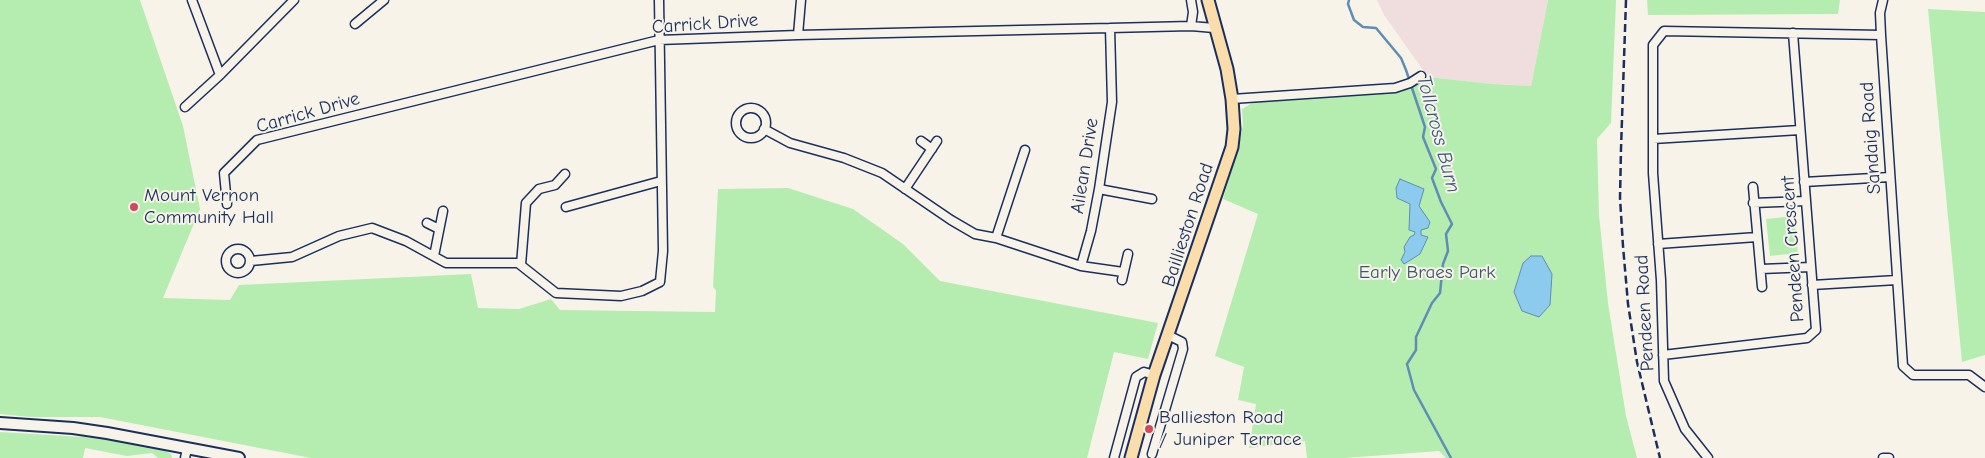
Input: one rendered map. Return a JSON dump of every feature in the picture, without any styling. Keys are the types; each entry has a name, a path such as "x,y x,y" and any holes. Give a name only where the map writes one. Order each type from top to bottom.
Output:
{"main road":[{"name":"Baillieston Road","path":"1131,458 1154,375 1232,147 1234,129 1232,99 1227,69 1214,28 1208,0"},
{"path":"0,423 89,430 186,453 240,458"}],"street":[{"path":"192,0 220,74"},
{"path":"185,107 294,0"},
{"path":"354,24 384,0"},
{"path":"251,261 292,256 339,236 372,228 406,241 446,264 518,263 556,293 621,296 642,292 660,282 663,252 659,0"},
{"path":"798,35 801,0"},
{"path":"1191,0 1193,12 1191,26"},
{"name":"Sandaig Road","path":"1883,0 1880,14 1881,35 1903,366 1913,375 1969,375 1985,387"},
{"name":"Carrick Drive","path":"227,204 224,173 257,140 659,40 1191,26 1214,28"},
{"name":"Ailean Drive","path":"1081,266 1091,231 1099,189 1112,102 1110,28"},
{"name":"Pendeen Road","path":"1708,458 1685,429 1664,381 1653,173 1653,45 1664,31 1793,33"},
{"path":"1793,33 1881,35"},
{"name":"Pendeen Crescent","path":"1664,355 1807,338 1816,330 1793,33"},
{"path":"1232,99 1395,88 1410,83 1421,76"},
{"path":"764,129 790,143 844,158 882,173 975,234 996,238 1081,266 1122,276 1128,254"},
{"path":"1653,139 1800,130"},
{"path":"921,141 932,149"},
{"path":"906,188 938,141"},
{"path":"996,238 1025,150"},
{"path":"521,265 526,203 539,189 555,185 565,174"},
{"path":"1804,182 1890,178"},
{"path":"566,207 661,181"},
{"path":"1753,187 1762,287"},
{"path":"1099,189 1152,198"},
{"path":"1753,203 1806,201"},
{"path":"434,256 443,211"},
{"path":"428,223 439,229"},
{"name":"Pendeen Road","path":"1658,244 1757,237"},
{"path":"1760,269 1811,267"},
{"path":"1812,285 1897,280"},
{"path":"1152,454 1183,349 1182,342 1168,335"},
{"path":"1114,458 1136,377 1144,372 1154,375"},
{"path":"1883,458 1889,458"}],"shaded area":[{"path":"1377,0 1548,0 1531,86 1428,77 1384,15"}],"green space":[{"path":"0,0 140,0 183,126 200,209 163,298 230,300 239,285 471,274 478,308 519,309 551,299 560,310 715,312 716,290 713,287 718,189 788,188 853,209 903,244 940,281 1158,323 1148,359 1114,352 1087,458 311,458 100,417 30,417 0,414"},
{"name":"Early Braes Park","path":"1548,0 1616,0 1611,123 1597,139 1599,215 1608,303 1626,416 1637,458 1446,458 1439,451 1345,458 1307,458 1305,441 1249,448 1256,404 1238,400 1244,367 1215,356 1258,214 1223,199 1238,149 1243,125 1242,109 1254,102 1399,92 1428,77 1531,86"},
{"path":"1647,0 1840,0 1838,14 1648,15"},
{"path":"1928,9 1985,12 1985,355 1962,362"},
{"path":"1794,216 1798,253 1770,256 1766,219"},
{"path":"0,432 99,438 158,446 171,454 172,458 158,458 152,453 127,456 85,448 83,458 0,458"}],"water":[{"path":"1400,179 1424,189 1419,206 1430,222 1428,228 1421,230 1421,235 1428,237 1420,254 1404,264 1401,260 1405,252 1404,247 1415,232 1409,230 1410,204 1397,198 1396,188"},
{"path":"1531,256 1542,256 1552,274 1550,305 1539,317 1522,311 1514,292 1523,263"}],"waterway":[{"name":"Tollcross Burn","path":"1349,0 1348,4 1354,20 1363,27 1376,28 1401,58 1425,127 1423,137 1436,169 1432,178 1452,224 1446,234 1448,251 1443,264 1440,293 1432,303 1416,337 1416,350 1407,364 1414,390 1451,458"}],"railway":[{"path":"1626,0 1620,198 1623,246 1628,304 1637,362 1660,458"}],"place":[{"name":"Mount Vernon Community Hall","path":"134,207"},
{"name":"Ballieston Road / Juniper Terrace","path":"1149,429"}]}
